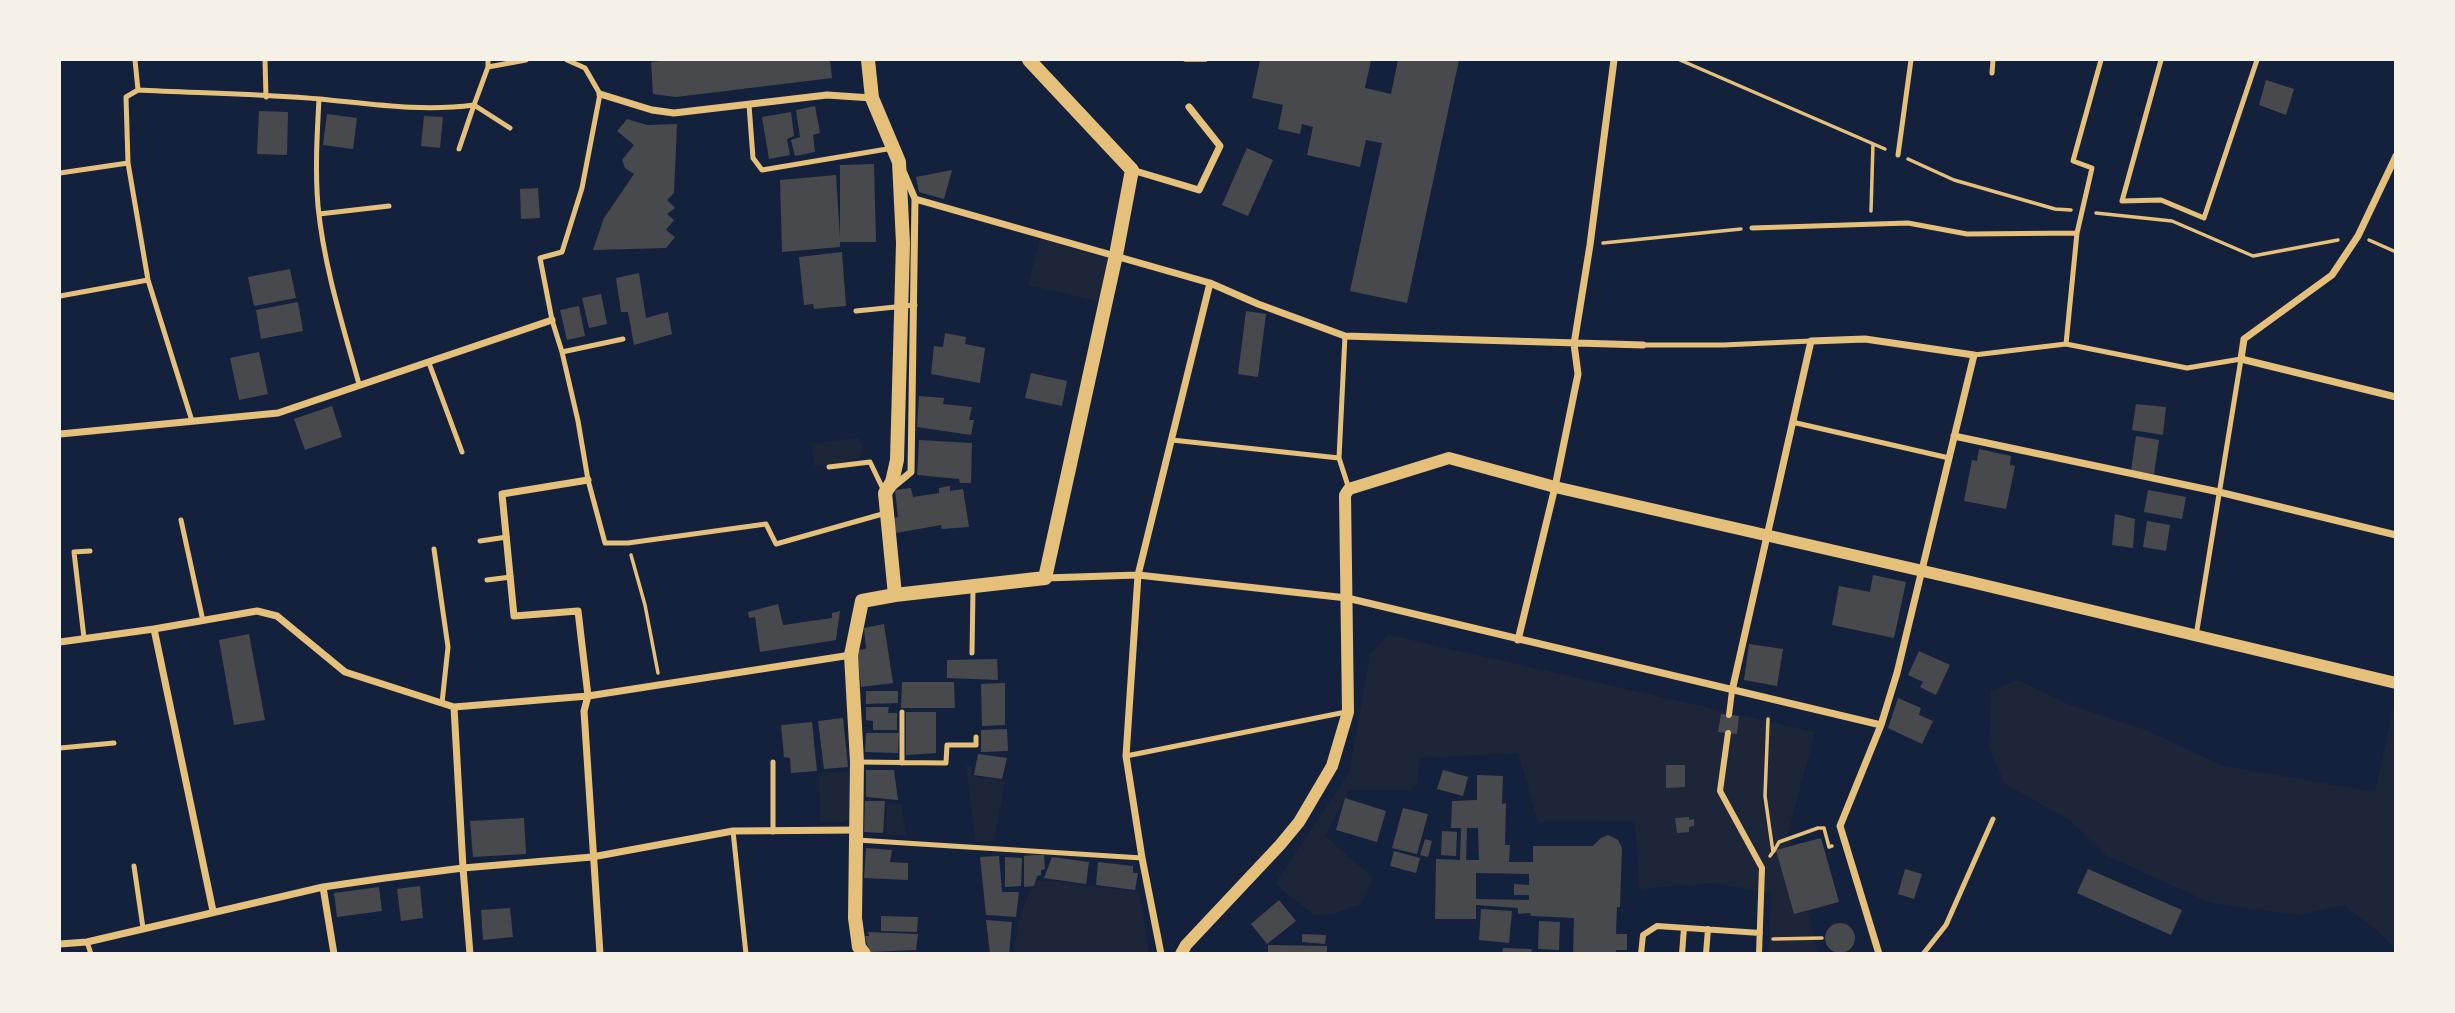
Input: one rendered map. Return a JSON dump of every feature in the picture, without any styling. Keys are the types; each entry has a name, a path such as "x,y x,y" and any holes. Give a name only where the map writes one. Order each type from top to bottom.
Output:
{"main road":[{"path":"868,60 872,98 896,155 909,306 897,460 892,482 885,494 895,595"},
{"path":"864,954 859,947 855,918 857,762 851,655 862,601 1045,578 1132,170 1029,60"}],"street":[{"path":"1518,640 1555,487 1578,374 1574,344 1614,60"},
{"path":"600,94 652,110 674,113 827,95 872,98"},
{"path":"1132,170 1199,190 1220,146 1189,107"},
{"path":"896,155 915,199 909,306"},
{"path":"2396,156 2358,236 2332,275 2244,340 2241,359 2396,397"},
{"path":"915,199 1210,283 1345,336 1643,345"},
{"path":"1161,954 1126,756 1138,575 1210,283"},
{"path":"60,434 278,413 552,320"},
{"path":"1729,715 1732,691 1811,341 1865,339 1974,355 1898,673 1881,725 1840,826 1879,954"},
{"path":"1954,436 2219,492 2396,535"},
{"path":"1181,954 1186,945 1299,822 1332,766 1348,712 1345,495 1349,489 1449,458 1555,487 2396,683"},
{"path":"588,480 502,494 514,616 578,611 588,696 584,711 600,954"},
{"path":"1045,578 1138,575 1348,598 1881,725"},
{"path":"60,642 257,611 277,616 345,672 454,708 588,696 851,655"},
{"path":"154,629 213,911"},
{"path":"454,708 470,954"},
{"path":"1728,733 1720,791 1762,868 1759,954"},
{"path":"60,944 87,942 323,887 463,868 592,857 733,831 857,835"},
{"path":"323,887 334,954"},
{"path":"1641,954 1643,935 1657,926 1760,936"},
{"path":"1682,954 1684,928"},
{"path":"1706,954 1708,929"}],"lane":[{"path":"135,60 138,90"},
{"path":"265,60 266,97"},
{"path":"459,149 488,63 526,60"},
{"path":"567,60 585,68 600,94 582,188 562,252 540,258 588,480 605,543 766,524 776,544 886,513"},
{"path":"1898,155 1911,60"},
{"path":"1992,73 1993,60"},
{"path":"2066,344 2077,233 2092,168 2073,161 2101,60"},
{"path":"2161,60 2122,201 2161,200 2204,218 2257,60"},
{"path":"192,421 148,281 128,163 126,97 138,90 319,99 417,108 474,105 510,128"},
{"path":"319,99 316,153 319,214 338,308 359,384"},
{"path":"749,104 753,158 762,170 896,155"},
{"path":"60,173 128,163"},
{"path":"319,214 389,206"},
{"path":"1752,228 1908,223 1967,234 2077,233"},
{"path":"60,296 148,281"},
{"path":"856,311 909,306"},
{"path":"1345,336 1339,458 1349,489"},
{"path":"562,352 623,339"},
{"path":"1643,345 1811,341"},
{"path":"1974,355 2066,344 2187,368 2241,359 2196,636"},
{"path":"429,363 462,452"},
{"path":"1792,422 1949,458"},
{"path":"1172,440 1339,458"},
{"path":"829,467 870,462 885,494"},
{"path":"181,520 203,621"},
{"path":"480,541 507,537"},
{"path":"434,549 448,648 442,703"},
{"path":"84,638 74,552 90,551"},
{"path":"487,580 510,577"},
{"path":"972,653 974,586"},
{"path":"902,712 902,763"},
{"path":"1126,756 1348,712"},
{"path":"857,762 946,763 947,745 976,745 976,737"},
{"path":"60,748 114,743"},
{"path":"773,762 773,832"},
{"path":"1923,954 1946,925 1993,819"},
{"path":"733,831 746,954"},
{"path":"857,835 1142,858"},
{"path":"134,866 144,928"},
{"path":"87,942 91,954"}],"path":[{"path":"1185,60 1206,60"},
{"path":"1680,60 1954,180 2055,209 2172,221 2253,256 2358,236 2396,252"},
{"path":"1870,224 1873,144"},
{"path":"1590,245 1752,228"},
{"path":"628,542 645,605 660,685"},
{"path":"1768,719 1765,796 1773,852"},
{"path":"1762,868 1779,842 1818,828 1824,828 1829,847 1845,842"},
{"path":"1797,836 1798,844"},
{"path":"1760,936 1822,937"}],"shaded area":[{"path":"1040,239 1112,260 1103,302 1028,285"},
{"path":"859,438 863,451 858,459 815,467 811,443"},
{"path":"1389,635 1815,732 1788,833 1818,953 1769,953 1771,893 1712,883 1639,889 1635,821 1538,822 1518,753 1420,758 1417,784 1411,790 1349,790 1325,836 1373,878 1361,904 1336,913 1315,916 1275,884 1349,773 1370,654"},
{"path":"2018,680 2072,706 2146,730 2223,766 2375,792 2395,700 2395,949 2378,931 2343,905 2297,915 2211,903 2107,856 2070,820 2005,784 1989,747 1991,691"},
{"path":"966,766 972,766 971,776 1005,781 994,842 975,840"},
{"path":"849,772 849,819 843,822 820,822 819,773"},
{"path":"887,802 901,804 906,835 886,835"},
{"path":"1039,880 1139,892 1149,953 1014,953 1024,905"}],"building":[{"path":"830,60 832,78 676,97 653,94 651,62"},
{"path":"1260,60 1371,60 1365,88 1391,94 1398,60 1459,60 1407,303 1350,291 1382,143 1366,140 1360,167 1307,155 1313,127 1302,124 1300,134 1278,129 1283,105 1252,98"},
{"path":"2266,80 2294,89 2286,115 2259,105"},
{"path":"815,106 820,133 813,135 815,152 795,156 791,140 800,137 796,110"},
{"path":"259,111 288,112 287,155 257,154"},
{"path":"791,112 794,136 787,139 790,155 769,159 762,117"},
{"path":"327,114 357,118 353,149 323,145"},
{"path":"424,116 443,117 440,148 421,146"},
{"path":"627,119 647,125 677,124 674,193 667,200 675,208 667,214 674,220 666,230 675,237 666,248 593,250 604,218 634,174 625,168 622,160 634,145 617,131"},
{"path":"1247,148 1273,160 1248,216 1222,205"},
{"path":"874,164 876,242 840,242 840,247 782,252 780,180 836,175 840,238 840,165"},
{"path":"952,170 944,199 919,192 916,177"},
{"path":"538,188 540,218 521,219 520,189"},
{"path":"842,252 846,306 814,309 813,304 804,305 799,257"},
{"path":"290,269 296,298 254,306 248,277"},
{"path":"639,273 646,318 668,312 672,334 634,345 628,312 621,312 616,278"},
{"path":"601,294 607,324 589,328 582,298"},
{"path":"298,302 303,331 261,339 256,310"},
{"path":"579,306 585,336 567,340 560,310"},
{"path":"1246,311 1266,314 1258,377 1238,374"},
{"path":"945,333 966,337 965,344 985,348 980,383 931,374 934,346 943,347"},
{"path":"259,352 268,394 239,400 230,358"},
{"path":"1031,373 1067,381 1062,406 1025,398"},
{"path":"919,396 944,398 943,404 972,407 969,420 974,420 971,435 917,427"},
{"path":"2136,404 2166,407 2163,435 2132,430"},
{"path":"332,406 342,437 305,450 294,419"},
{"path":"2136,436 2159,440 2154,474 2131,471"},
{"path":"919,440 972,443 971,483 960,483 959,479 917,475"},
{"path":"1979,449 2011,456 2010,465 2015,466 2006,509 1964,501 1972,460 1977,461"},
{"path":"950,486 950,491 963,489 969,527 942,529 941,525 896,533 893,518 898,517 895,490 911,488 913,497 939,493 939,488"},
{"path":"2148,490 2186,497 2182,519 2144,512"},
{"path":"2115,514 2135,519 2133,548 2112,545"},
{"path":"2147,521 2170,525 2166,551 2143,547"},
{"path":"1873,575 1906,582 1894,638 1832,625 1839,586 1870,592"},
{"path":"778,604 783,625 832,618 832,613 840,611 836,640 760,652 755,617 749,618 748,612"},
{"path":"884,624 893,683 861,687 857,650 866,649 864,628"},
{"path":"249,634 265,720 234,725 219,640"},
{"path":"1749,644 1783,649 1777,686 1744,680"},
{"path":"1919,651 1950,665 1936,695 1920,687 1923,682 1908,675"},
{"path":"997,659 998,680 947,678 947,660"},
{"path":"902,682 954,682 955,708 901,708"},
{"path":"1005,683 1005,725 982,726 981,684"},
{"path":"866,691 898,691 898,703 866,704"},
{"path":"1898,698 1921,708 1919,715 1933,721 1922,744 1888,728"},
{"path":"866,707 889,707 888,713 897,713 897,730 873,730 873,721 866,720"},
{"path":"906,712 936,712 936,753 906,755"},
{"path":"1721,714 1739,716 1737,734 1718,732"},
{"path":"843,718 848,767 824,769 818,721"},
{"path":"812,722 817,771 791,773 790,758 784,757 781,725"},
{"path":"1007,729 1008,751 981,752 981,730"},
{"path":"866,733 899,733 898,753 865,752"},
{"path":"978,754 1007,758 1002,779 974,775"},
{"path":"1666,765 1685,765 1685,787 1666,788"},
{"path":"866,770 894,770 898,800 866,797"},
{"path":"1443,770 1468,777 1463,796 1437,789"},
{"path":"1477,775 1503,776 1502,804 1506,803 1505,845 1510,845 1509,862 1533,862 1533,846 1593,846 1608,835 1618,840 1622,848 1620,907 1617,907 1616,934 1627,934 1627,950 1616,950 1616,954 1573,954 1574,918 1518,914 1518,908 1476,905 1476,919 1435,919 1436,859 1460,860 1461,828 1451,828 1452,801 1477,800","holes":["1467,828 1478,828 1479,860 1466,860","1476,873 1529,874 1529,885 1514,884 1514,895 1529,895 1529,900 1476,899"]},
{"path":"1345,798 1386,811 1377,842 1336,830"},
{"path":"865,801 885,801 883,833 864,832"},
{"path":"1403,808 1428,814 1417,854 1392,848"},
{"path":"1689,817 1689,820 1694,819 1694,826 1689,827 1689,832 1677,833 1675,818"},
{"path":"524,818 526,854 473,857 470,821"},
{"path":"1442,831 1457,832 1456,856 1441,855"},
{"path":"1821,838 1839,902 1794,914 1776,850"},
{"path":"1425,839 1432,841 1428,857 1420,855"},
{"path":"866,848 892,850 890,862 908,863 908,880 864,878"},
{"path":"1394,851 1420,858 1416,873 1390,866"},
{"path":"1044,855 1045,869 1037,876 1034,886 1024,887 1024,856"},
{"path":"999,856 1002,892 1019,892 1016,917 986,915 980,857"},
{"path":"1005,857 1022,858 1021,886 1005,887"},
{"path":"1052,857 1089,862 1086,884 1044,878"},
{"path":"1098,862 1133,866 1133,873 1138,873 1135,890 1096,885"},
{"path":"1905,869 1922,874 1914,899 1898,894"},
{"path":"2088,869 2182,910 2171,935 2077,893"},
{"path":"420,886 423,918 401,921 397,889"},
{"path":"379,887 382,911 337,917 334,893"},
{"path":"1279,900 1296,921 1267,944 1251,924"},
{"path":"510,908 513,937 483,940 481,910"},
{"path":"1481,909 1512,911 1509,943 1479,940"},
{"path":"881,916 918,917 917,932 881,931"},
{"path":"986,920 1012,922 1009,954 990,954"},
{"path":"1539,921 1560,922 1559,950 1538,949"},
{"path":"1840,923 1851,927 1855,938 1851,949 1840,953 1829,949 1825,938 1829,927"},
{"path":"868,932 918,934 916,950 869,952 865,936 869,936"},
{"path":"1302,934 1326,935 1325,944 1302,942"},
{"path":"1268,945 1327,946 1327,954 1268,954"},
{"path":"1503,948 1532,949 1531,954 1502,954"}]}
